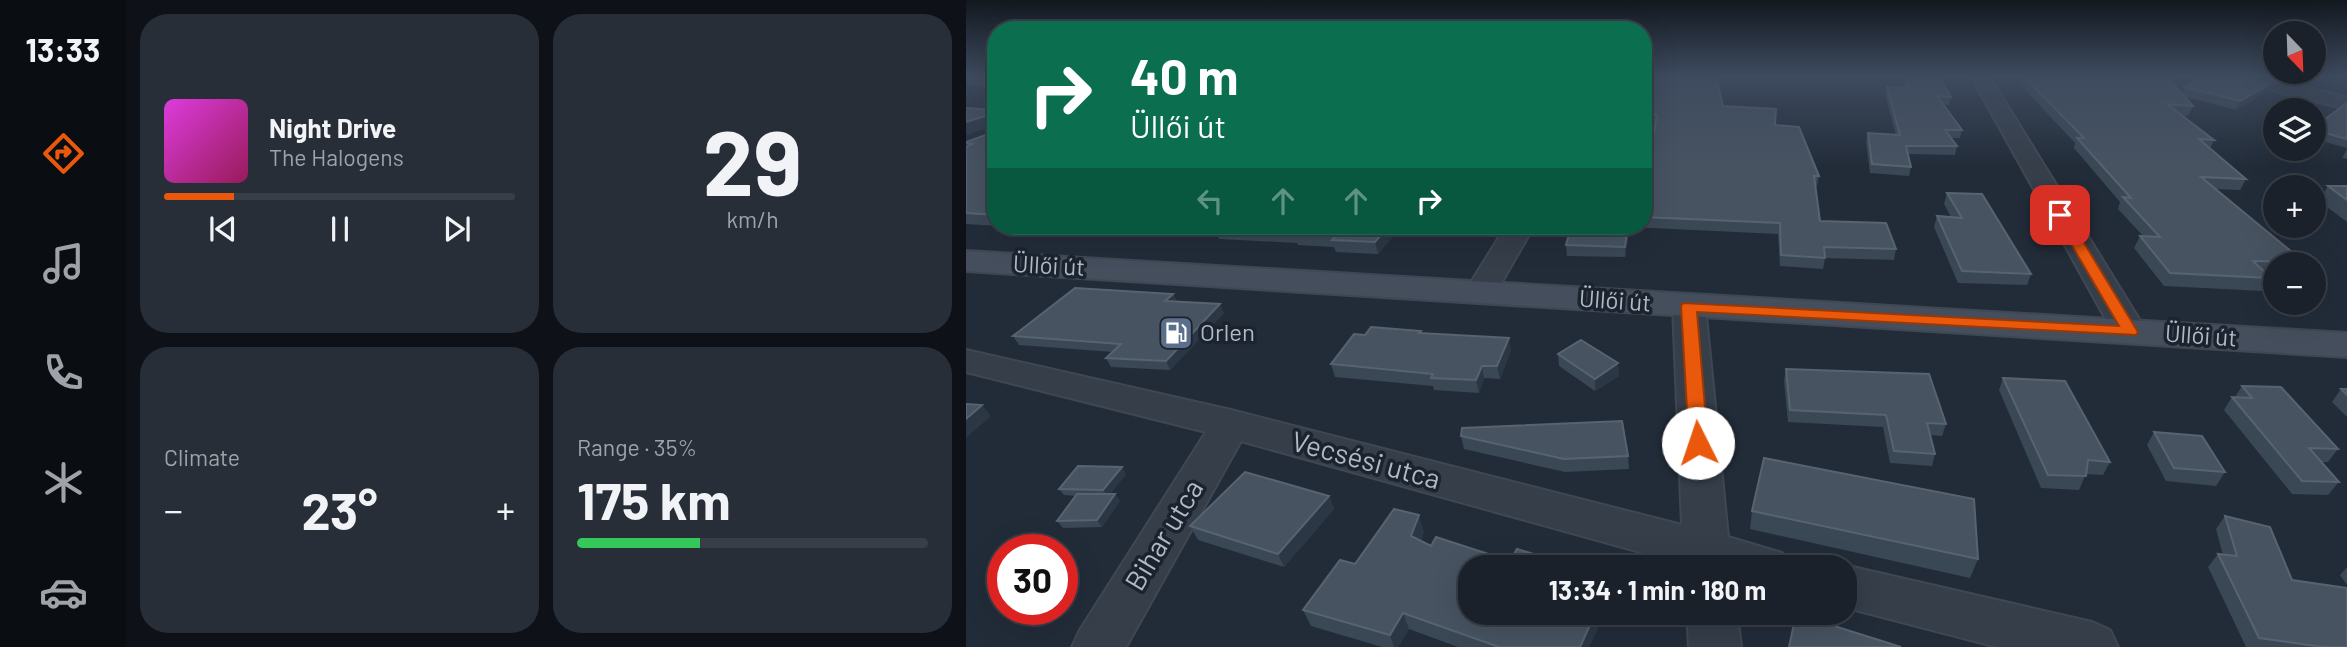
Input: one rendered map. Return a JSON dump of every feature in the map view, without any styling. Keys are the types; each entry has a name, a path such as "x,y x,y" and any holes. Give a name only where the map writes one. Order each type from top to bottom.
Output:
{"main road":[{"name":"Üllői út","path":"966,261 2347,345"}],"street":[{"path":"1998,106 2130,332"},
{"path":"1481,292 1515,235"},
{"path":"1689,306 1707,555"},
{"name":"Vecsési utca","path":"966,361 1231,424 1690,555"},
{"name":"Bihar utca","path":"1098,647 1231,424"},
{"path":"1857,589 2092,647"},
{"path":"1713,625 1715,647"}],"building":[{"path":"1652,106 1776,109 1775,125 1799,127 1819,176 1814,176 1820,221 1886,223 1896,249 1824,247 1825,258 1781,255 1780,223 1652,217 1652,143 1657,115 1652,115"},
{"path":"1892,106 1944,106 1962,130 1945,130 1957,146 1906,146 1911,167 1872,164 1868,133 1900,135"},
{"path":"2053,106 2170,106 2214,140 2199,139 2246,179 2201,177 2263,228 2263,238 2275,238 2292,252 2263,252 2263,261 2253,261 2263,270 2263,278 2170,273 2140,236 2160,237 2123,197 2131,198 2077,138 2084,138"},
{"path":"2343,106 2347,106 2347,139 2326,133 2326,118"},
{"path":"966,108 987,109 987,116 966,122"},
{"path":"987,134 987,214 966,213 966,147 972,144 966,142"},
{"path":"2328,186 2347,186 2347,200"},
{"path":"1947,193 1982,194 2031,274 1962,271 1937,216 1962,218"},
{"path":"1336,235 1381,235 1375,242 1332,240"},
{"path":"1569,235 1627,235 1625,247 1566,245"},
{"path":"1075,288 1173,294 1165,301 1220,304 1166,361 1106,358 1121,344 1013,336"},
{"path":"1371,327 1421,331 1419,333 1509,338 1497,366 1482,366 1476,380 1431,378 1433,374 1331,364 1354,334 1365,335"},
{"path":"1581,340 1618,363 1595,379 1558,354"},
{"path":"1786,369 1929,374 1946,424 1927,423 1935,454 1894,451 1886,415 1790,410"},
{"path":"2003,378 2065,381 2110,462 2088,460 2086,476 2048,475"},
{"path":"2242,386 2281,387 2338,449 2309,448 2339,482 2302,481 2232,397 2252,398"},
{"path":"966,404 982,405 966,419"},
{"path":"1622,421 1628,456 1564,459 1461,436 1462,428"},
{"path":"2154,432 2202,436 2225,472 2174,468"},
{"path":"1764,458 1974,499 1978,559 1752,511"},
{"path":"1078,466 1122,467 1103,490 1059,489"},
{"path":"1245,472 1329,496 1278,554 1190,526"},
{"path":"1077,494 1115,494 1097,520 1057,521"},
{"path":"1394,509 1419,515 1411,536 1431,546 1436,537 1492,555 1458,555 1458,625 1590,625 1580,647 1499,647 1403,613 1390,635 1303,610 1340,560 1355,564"},
{"path":"2225,516 2270,527 2292,580 2347,588 2347,647 2323,647 2259,638 2218,554 2237,556"},
{"path":"1517,549 1537,555 1514,555"},
{"path":"1794,625 1831,625 1901,647 1789,647"}],"place":[{"name":"Orlen","path":"1176,333"}],"route":[{"path":"1698,443 1689,306 2130,332 2060,215"}]}
